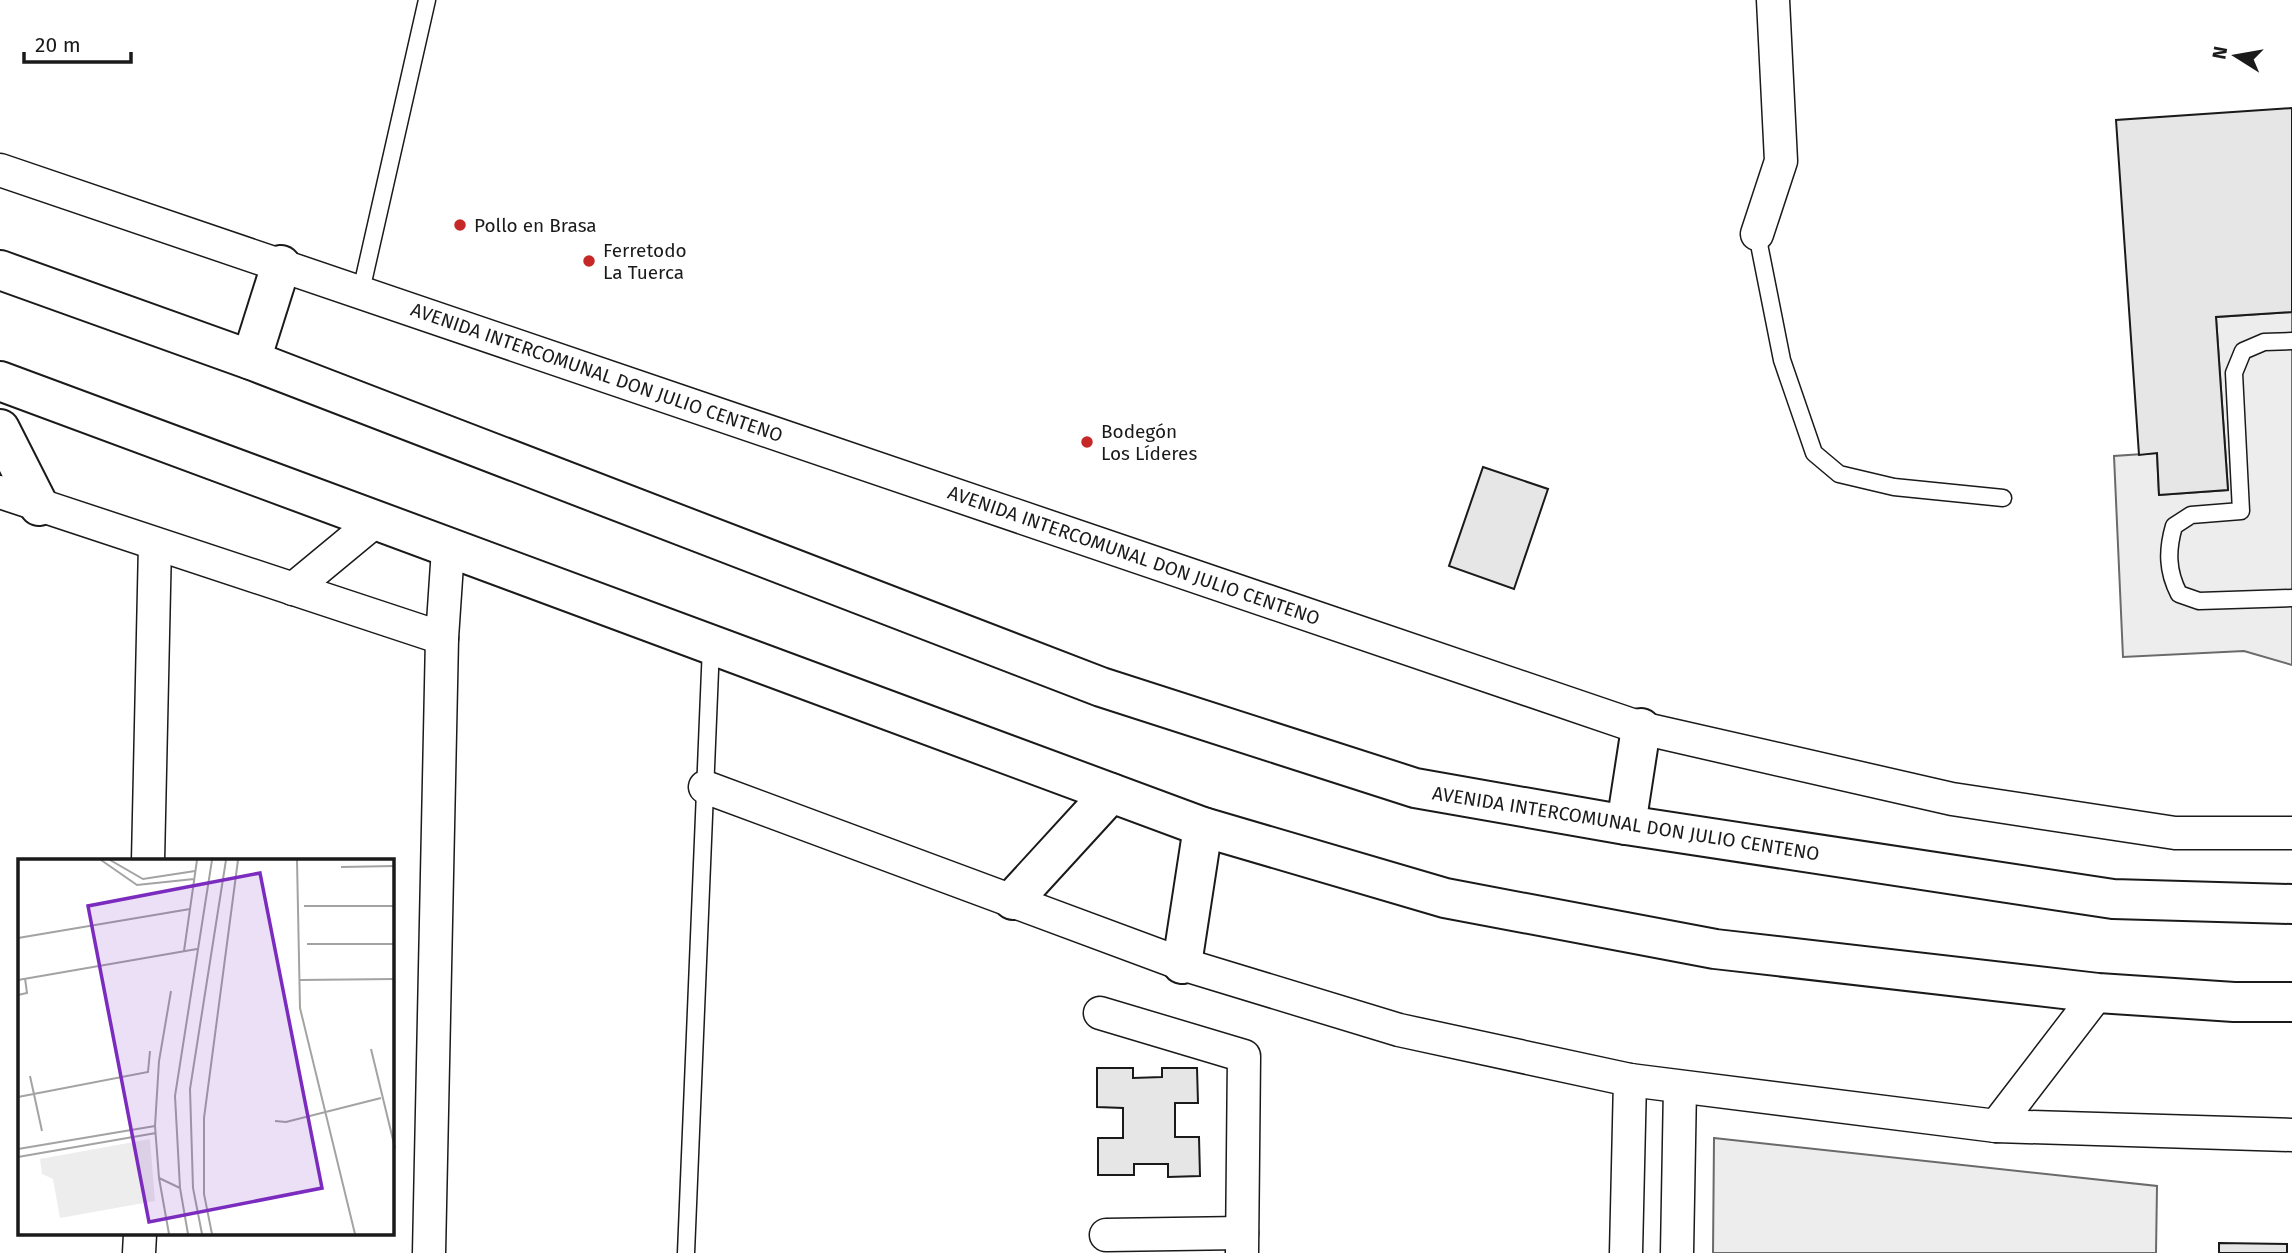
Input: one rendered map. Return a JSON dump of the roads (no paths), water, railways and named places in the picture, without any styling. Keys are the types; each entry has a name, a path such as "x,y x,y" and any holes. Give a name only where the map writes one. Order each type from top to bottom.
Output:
{"main road":[{"path":"251,360 281,265"},
{"name":"AVENIDA INTERCOMUNAL DON JULIO CENTENO","path":"0,270 251,360 1101,687 1415,788 1626,825 2113,899 2292,904"},
{"path":"0,381 374,522 1203,827 1445,898 1715,950 2098,993 2234,1002 2292,1002"},
{"path":"0,429 39,506"},
{"path":"1626,825 1641,728"},
{"path":"1013,900 1111,793"},
{"path":"1182,964 1203,827"}],"street":[{"path":"1757,234 1781,161 1773,0"},
{"name":"AVENIDA INTERCOMUNAL DON JULIO CENTENO","path":"0,170 1641,728 1952,799 2175,833 2292,833"},
{"path":"0,492 442,638"},
{"path":"293,589 374,522"},
{"path":"148,859 155,544"},
{"path":"429,1253 442,638 448,549"},
{"path":"705,787 1182,964 1399,1030 1630,1080 1996,1126 2292,1135"},
{"path":"1996,1126 2098,993"},
{"path":"1100,1013 1244,1056 1242,1243 1106,1235"},
{"path":"1626,1253 1630,1080"},
{"path":"1677,1253 1680,1087"}],"lane":[{"path":"361,291 427,0"},
{"path":"1757,234 1782,360 1814,453 1839,474 1850,477 1894,487 2003,498"},
{"path":"2292,341 2264,342 2243,351 2234,373 2241,511 2191,515 2174,526 2168,545 2170,578 2179,594 2199,601 2292,598"},
{"path":"686,1253 711,646"}],"place":[{"name":"Pollo en Brasa","path":"460,225"},
{"name":"Ferretodo La Tuerca","path":"589,261"},
{"name":"Bodegón Los Líderes","path":"1087,442"}]}
